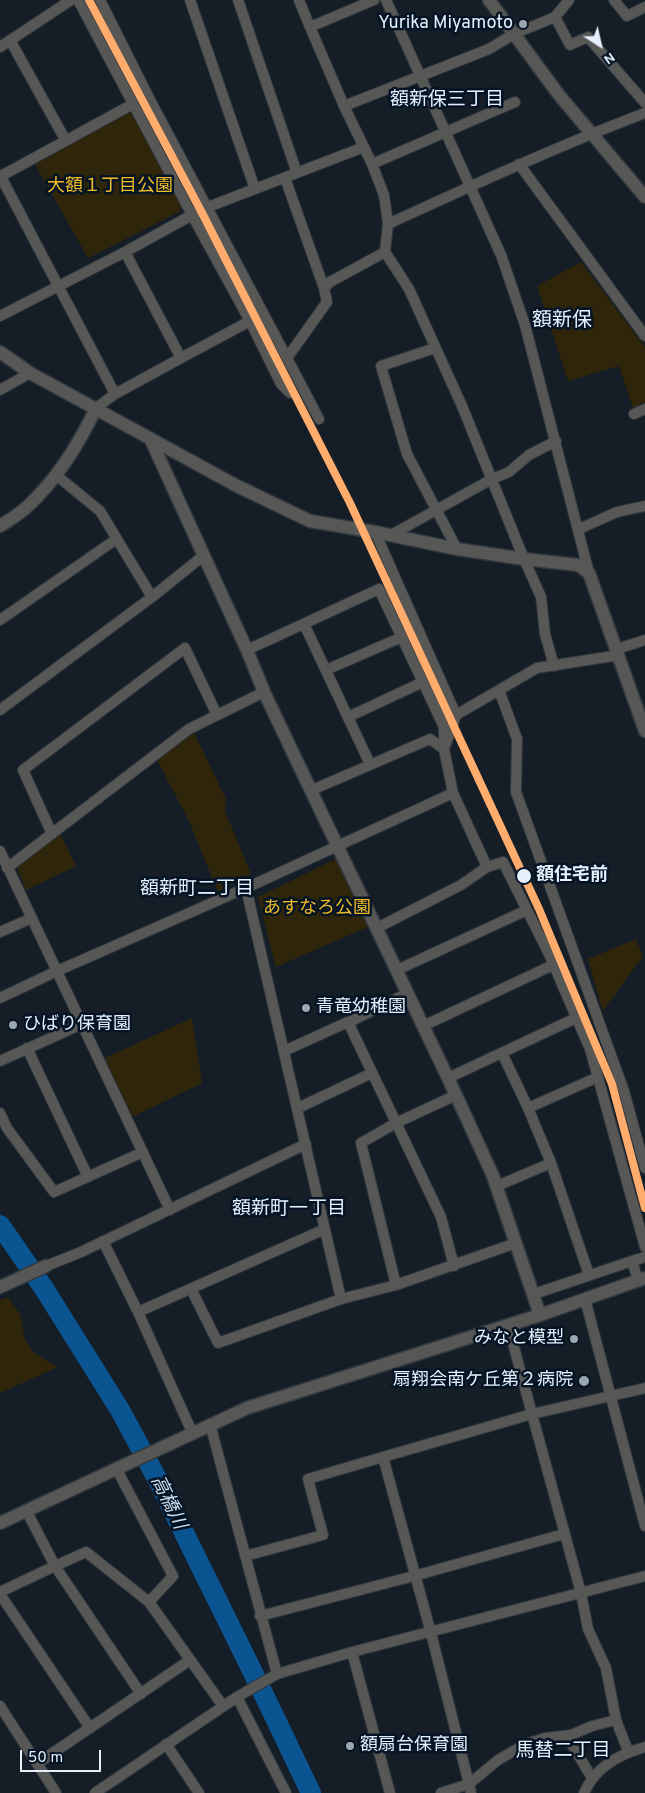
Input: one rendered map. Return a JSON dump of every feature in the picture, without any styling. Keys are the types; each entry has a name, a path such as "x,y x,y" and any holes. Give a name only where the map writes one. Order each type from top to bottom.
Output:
{"street":[{"path":"0,47 71,0"},
{"path":"78,0 250,320 281,384 290,393"},
{"path":"100,0 148,96 319,419"},
{"path":"190,0 255,188"},
{"path":"238,0 297,173"},
{"path":"299,0 344,106 372,164 384,196 388,224 385,252 409,289 462,406 541,597 544,634 554,666"},
{"path":"310,27 374,0"},
{"path":"386,0 501,255 525,325 589,573 645,730"},
{"path":"489,0 559,95 645,197"},
{"path":"344,106 489,49 514,34 555,17 569,0"},
{"path":"614,0 627,16 645,7"},
{"path":"555,17 570,45 588,37 645,104"},
{"path":"10,40 66,141"},
{"path":"372,164 515,102"},
{"path":"115,394 0,176 133,104"},
{"path":"388,224 519,164 645,113"},
{"path":"0,316 208,207 364,147"},
{"path":"519,164 645,336"},
{"path":"284,178 328,302 287,358"},
{"path":"125,252 181,358"},
{"path":"324,288 330,282 385,252"},
{"path":"0,526 27,507 56,475 85,432 96,408 115,394 250,320"},
{"path":"435,348 381,366 406,454 457,549"},
{"path":"0,352 30,373 237,486 310,521 392,535 457,549 578,565 589,573"},
{"path":"0,390 30,373"},
{"path":"634,414 645,409"},
{"path":"150,438 247,650 264,692 408,993 497,1186 540,1315"},
{"path":"392,535 492,479 509,472 529,454 556,441"},
{"path":"56,475 100,511 115,540 152,597"},
{"path":"578,529 617,512 645,506"},
{"path":"375,532 456,714"},
{"path":"0,620 115,540"},
{"path":"0,710 152,597 203,556"},
{"path":"247,650 379,589 444,727 444,749 453,793 487,867"},
{"path":"304,624 370,764"},
{"path":"326,670 402,637"},
{"path":"444,749 456,714 537,668 613,656 617,649 645,640"},
{"path":"52,834 23,770 185,648 217,715"},
{"path":"348,717 423,682"},
{"path":"499,690 517,740 516,792 624,1091 645,1168"},
{"path":"7,868 189,729 264,692"},
{"path":"312,790 430,739 444,749"},
{"path":"0,998 453,793"},
{"path":"0,851 170,1210"},
{"path":"377,928 461,885 487,867 503,862 553,964 590,1049 645,1248"},
{"path":"246,888 341,1299"},
{"path":"397,970 527,910"},
{"path":"0,932 32,918"},
{"path":"423,1026 553,964"},
{"path":"284,1051 408,993"},
{"path":"448,1078 576,1018"},
{"path":"345,1024 348,1022 440,1217 454,1266"},
{"path":"0,1061 82,1024"},
{"path":"27,1048 88,1176"},
{"path":"502,1053 551,1162 589,1275"},
{"path":"298,1108 372,1073"},
{"path":"528,1108 598,1077"},
{"path":"396,1285 361,1143 396,1123 456,1095"},
{"path":"0,1113 7,1128 54,1192 143,1152"},
{"path":"3,1286 170,1210 306,1144"},
{"path":"497,1186 551,1162"},
{"path":"138,1312 325,1229"},
{"path":"103,1241 138,1312 192,1432"},
{"path":"191,1289 218,1344 341,1299 396,1285 516,1243"},
{"path":"534,1294 645,1257"},
{"path":"0,1523 247,1408 540,1315 642,1279 632,1261"},
{"path":"585,1299 645,1526"},
{"path":"508,1325 555,1494 581,1593 588,1629 606,1668 616,1720 628,1751"},
{"path":"245,1556 323,1535 308,1479 532,1414 645,1388"},
{"path":"210,1424 277,1674"},
{"path":"383,1458 431,1632 470,1789"},
{"path":"119,1467 173,1576 149,1602"},
{"path":"26,1510 56,1566 140,1694"},
{"path":"260,1616 564,1534"},
{"path":"90,1728 0,1593 86,1552 149,1602 223,1706"},
{"path":"95,1793 223,1706 277,1674 352,1652 645,1576"},
{"path":"352,1652 390,1793"},
{"path":"38,1763 190,1660"},
{"path":"237,1697 286,1793"},
{"path":"0,1706 56,1793"},
{"path":"441,1793 470,1789 498,1760 524,1745 545,1738 567,1736 592,1726 616,1720"},
{"path":"567,1736 592,1778"},
{"path":"166,1744 199,1793"},
{"path":"584,1793 592,1778 609,1762 628,1751 645,1747"}],"green space":[{"name":"大額１丁目公園","path":"127,113 132,114 182,206 179,212 88,258 35,164"},
{"path":"581,262 645,347 645,402 633,408 619,366 568,381 537,286"},
{"path":"194,733 226,799 225,811 251,874 218,892 189,821 157,760"},
{"path":"60,834 76,866 26,890 17,867"},
{"name":"あすなろ公園","path":"338,858 370,926 276,967 258,897"},
{"path":"636,939 643,956 603,1011 588,959"},
{"path":"192,1018 202,1083 132,1117 105,1058"},
{"path":"8,1297 20,1314 25,1340 34,1353 58,1367 0,1393 0,1300"}],"waterway":[{"name":"高橋川","path":"0,1225 45,1290 120,1410 161,1486 311,1793"}],"transit line":[{"path":"89,0 201,211 350,503 539,909 612,1084 645,1208"}],"place":[{"name":"Yurika Miyamoto","path":"523,24"},
{"name":"額住宅前","path":"524,876"},
{"name":"青竜幼稚園","path":"306,1008"},
{"name":"ひばり保育園","path":"13,1025"},
{"name":"みなと模型","path":"574,1339"},
{"name":"扇翔会南ケ丘第２病院","path":"584,1381"},
{"name":"額扇台保育園","path":"350,1746"}],"district":[{"name":"額新保三丁目","path":"447,101"},
{"name":"額新保","path":"562,322"},
{"name":"額新町二丁目","path":"197,890"},
{"name":"額新町一丁目","path":"289,1210"},
{"name":"馬替二丁目","path":"563,1752"}]}
